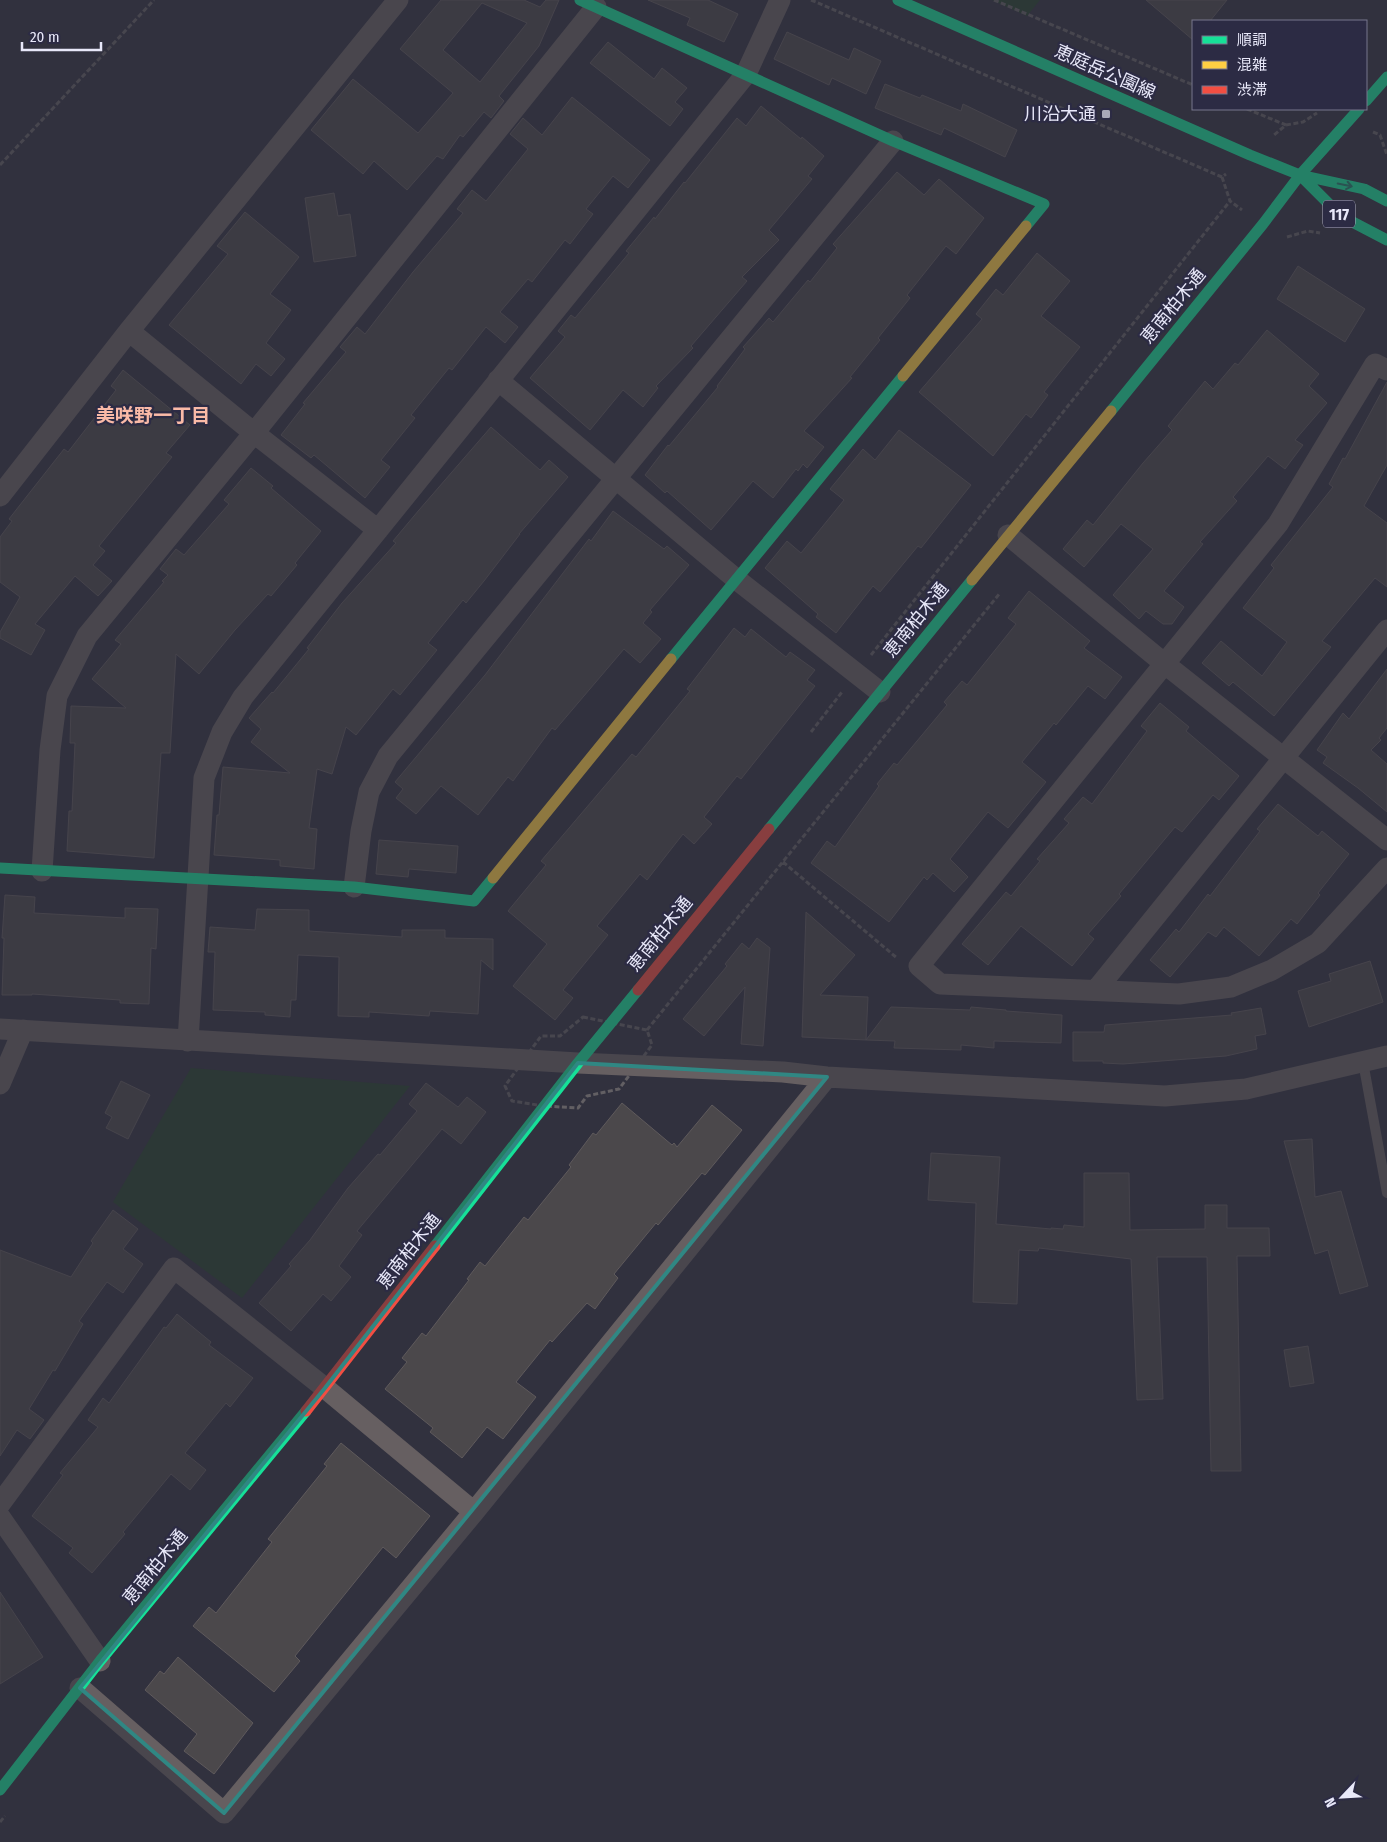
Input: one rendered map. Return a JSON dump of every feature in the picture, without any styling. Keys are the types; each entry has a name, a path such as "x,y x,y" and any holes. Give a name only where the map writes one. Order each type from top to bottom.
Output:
{"street":[{"path":"0,496 129,331 398,0"},
{"path":"188,1041 204,778 222,732 243,697 746,74 780,0"},
{"name":"恵庭岳公園線","path":"898,0 1250,156 1300,175 1364,189 1387,201"},
{"path":"0,868 42,871 197,880 354,887 474,901 1044,204 893,141 588,3 254,433 87,636 57,696 50,750 42,871"},
{"path":"1367,100 1387,77"},
{"name":"恵南柏木通","path":"0,1790 100,1661 325,1388 578,1063 1263,224 1300,175 1358,110"},
{"path":"354,887 361,831 369,792 388,756 893,141"},
{"name":"恵庭岳公園線","path":"1300,175 1341,216 1387,240"},
{"path":"129,331 254,433 378,530"},
{"path":"1387,370 1375,364 1278,524 919,966 940,984 1178,994 1231,987 1272,970 1318,943 1387,868"},
{"path":"498,380 614,479 736,579 880,692"},
{"path":"1008,535 1165,664 1387,840"},
{"path":"1096,990 1387,630"},
{"path":"0,1029 578,1063 783,1072 827,1078 1165,1096 1246,1089 1387,1056"},
{"path":"0,1084 23,1030"},
{"path":"80,1688 224,1813 474,1512 827,1078"},
{"path":"0,1504 174,1268 325,1388 474,1512"},
{"path":"0,1518 100,1661"}],"lane":[{"path":"1363,1062 1387,1193"}],"path":[{"path":"0,165 154,0"},
{"path":"811,0 1222,177 1286,125 1303,122 1321,110"},
{"path":"994,0 1192,86"},
{"path":"1250,110 1286,125"},
{"path":"807,736 1230,201"},
{"path":"782,862 897,958 919,966"},
{"path":"582,1017 589,1010"}],"highlighted area":[{"path":"578,1063 827,1077 224,1813 80,1688 325,1388"}],"green space":[{"path":"992,0 1040,0 1027,16"},
{"path":"191,1068 410,1086 242,1298 113,1202"}],"building":[{"path":"441,0 524,0 540,7 546,0 559,0 539,46 499,96 504,101 491,118 484,112 463,137 460,135 443,159 437,156 407,190 374,161 363,174 311,130 353,79 418,133 453,93 400,49","holes":["482,3 527,23 480,82 443,50"]},
{"path":"648,0 708,0 738,14 724,42 687,25 690,18"},
{"path":"1146,0 1227,0 1211,20 1192,20 1192,39"},
{"path":"787,32 849,60 854,48 881,61 866,94 832,78 829,85 774,59"},
{"path":"608,42 654,79 662,68 687,88 675,102 683,109 670,126 590,63"},
{"path":"885,84 920,98 922,95 961,111 963,104 1017,130 1005,157 944,128 941,135 875,108"},
{"path":"572,97 650,160 628,188 613,176 586,209 593,214 570,244 565,240 532,282 528,279 500,312 518,327 505,343 486,327 452,370 449,368 411,415 415,418 381,460 390,467 365,498 314,455 311,458 281,435 305,404 303,403 346,352 340,347 357,327 365,334 413,272 463,213 457,209 472,190 486,201 528,149 510,134 523,118 542,135"},
{"path":"761,106 824,156 808,176 812,179 769,230 779,240 742,277 747,281 691,346 693,348 656,386 658,388 643,407 623,390 590,430 530,378 565,337 558,331 571,315 575,318 629,253 626,251 654,217 655,219 737,118 746,126"},
{"path":"897,172 924,195 939,179 984,218 956,254 946,246 907,295 910,298 878,338 880,340 850,377 852,378 804,431 824,447 807,468 803,464 798,471 796,469 773,498 753,481 711,530 667,491 665,493 645,475 718,387 745,349 743,347 769,318 773,322 808,280 810,282 837,248 833,244"},
{"path":"334,193 338,216 350,214 356,256 314,262 305,198"},
{"path":"245,212 299,257 270,294 291,310 266,343 285,359 271,376 256,364 241,384 169,325 228,254 217,246"},
{"path":"1037,253 1070,281 1041,316 1080,347 1044,392 1048,395 1031,418 1026,414 993,456 919,392 982,319 976,314 996,289 1003,295"},
{"path":"1298,266 1365,309 1345,342 1277,299"},
{"path":"1267,330 1319,374 1309,386 1327,403 1295,440 1303,445 1285,469 1268,456 1233,497 1237,501 1200,542 1203,544 1164,591 1184,607 1172,624 1163,624 1146,611 1139,619 1113,595 1153,549 1121,524 1084,567 1063,549 1087,520 1093,525 1172,430 1168,426 1205,381 1213,389 1235,363 1238,365"},
{"path":"123,370 190,425 166,453 172,457 99,546 105,551 93,565 112,581 98,596 75,576 35,624 45,630 31,655 0,638 0,632 20,597 0,582 0,537 12,521 9,519 64,449 68,452 116,390 111,386"},
{"path":"1387,382 1387,465 1364,506 1387,523 1387,587 1375,578 1322,641 1331,647 1274,716 1233,682 1229,686 1202,663 1221,641 1262,676 1287,642 1243,608 1274,568 1271,565 1333,487 1329,484 1343,458 1345,459"},
{"path":"491,427 540,470 549,460 568,477 519,534 466,603 463,600 428,643 437,650 400,695 393,689 356,735 346,727 332,774 317,769 309,828 317,829 314,869 280,866 280,860 214,855 223,767 290,773 251,742 261,729 249,718 273,693 309,649 307,648 342,603 396,543 393,541"},
{"path":"899,430 971,485 921,548 918,546 880,592 873,586 836,633 816,617 818,614 765,568 787,541 801,553 844,500 830,489 863,449 875,460"},
{"path":"251,468 321,531 295,563 297,565 271,596 268,594 199,674 176,654 170,753 161,753 154,858 67,851 69,811 72,811 75,743 70,743 71,706 126,708 92,679 121,644 115,640 164,582 162,581 168,575 160,569 176,549 184,555 229,504 224,500"},
{"path":"613,511 664,549 667,546 689,565 650,610 652,612 643,623 661,639 640,663 624,649 555,730 552,728 513,781 508,777 478,815 441,786 416,814 396,798 403,789 395,782 485,675 589,539 591,541"},
{"path":"1029,591 1090,641 1084,648 1122,677 1105,699 1088,686 1022,762 1046,782 1008,828 988,812 950,859 968,877 954,892 933,873 927,880 924,877 889,922 811,863 827,841 835,847 879,786 877,784 894,763 897,765 947,705 944,702 962,681 967,685 1016,624 1008,618"},
{"path":"734,628 745,637 751,629 786,657 790,652 815,670 807,680 815,686 741,779 737,776 704,817 712,824 694,844 683,834 647,880 640,874 597,926 608,935 563,990 573,998 555,1020 513,986 547,944 508,911 546,865 541,861 632,754 636,757 690,691 687,689"},
{"path":"1387,669 1387,728 1379,738 1381,740 1371,750 1387,764 1387,812 1323,763 1327,757 1317,750 1343,713 1349,719"},
{"path":"1160,703 1189,727 1186,731 1239,776 1219,800 1213,795 1182,832 1175,827 1119,894 1121,896 1088,934 1094,939 1072,966 1021,926 988,965 962,944 1006,892 1011,896 1040,861 1037,859 1069,823 1064,819 1083,797 1092,804 1147,731 1141,726"},
{"path":"1278,804 1318,836 1322,831 1349,854 1318,893 1320,895 1297,924 1291,919 1259,956 1224,927 1216,937 1208,932 1170,977 1150,960 1176,929 1179,932 1208,894 1210,896 1260,831 1257,829"},
{"path":"379,840 458,846 456,873 409,869 408,877 376,874"},
{"path":"5,895 35,897 34,913 125,918 125,908 158,909 156,949 151,948 149,1004 120,1003 120,1000 32,994 2,995 4,938 2,938"},
{"path":"257,909 309,910 309,931 402,937 402,930 445,930 445,938 493,939 493,970 481,960 478,1014 430,1011 429,1016 369,1012 369,1017 338,1016 339,957 298,955 296,1000 291,1000 290,1017 265,1015 265,1012 213,1010 215,952 208,952 210,927 255,930"},
{"path":"806,912 855,955 820,995 868,997 866,1040 802,1037"},
{"path":"757,938 770,948 763,1046 741,1044 745,987 704,1036 683,1019 727,966 725,964 742,943 749,949"},
{"path":"1370,961 1383,1002 1309,1027 1298,991 1331,981 1329,974"},
{"path":"891,1007 970,1010 971,1007 1062,1015 1061,1043 994,1041 994,1048 961,1045 961,1050 894,1048 895,1041 866,1040"},
{"path":"1261,1008 1266,1034 1255,1036 1257,1049 1226,1056 1123,1064 1103,1063 1103,1061 1073,1061 1073,1032 1104,1032 1105,1025 1232,1015 1231,1013"},
{"path":"121,1081 150,1095 128,1139 106,1128 112,1117 105,1113"},
{"path":"426,1083 458,1107 467,1097 486,1112 461,1144 442,1129 357,1231 362,1235 339,1266 351,1277 331,1301 323,1294 291,1331 259,1303 291,1266 289,1264 310,1240 348,1188 378,1154 380,1155 417,1111 409,1104"},
{"path":"622,1103 672,1145 674,1143 677,1147 712,1105 742,1130 705,1175 702,1173 658,1225 656,1223 614,1274 618,1278 595,1309 587,1303 552,1342 550,1340 516,1382 536,1397 503,1439 487,1427 462,1458 430,1432 433,1428 385,1389 407,1362 402,1358 422,1333 426,1336 469,1280 467,1279 480,1262 485,1266 524,1217 528,1220 571,1167 569,1165 593,1133 596,1135"},
{"path":"1312,1139 1315,1197 1341,1191 1368,1286 1340,1294 1328,1250 1315,1254 1284,1141"},
{"path":"931,1153 1000,1157 996,1224 1051,1229 1063,1229 1064,1225 1084,1227 1084,1173 1129,1173 1130,1230 1205,1229 1205,1205 1227,1205 1227,1228 1269,1228 1270,1256 1237,1256 1241,1471 1211,1471 1207,1257 1157,1257 1163,1399 1137,1400 1131,1259 1039,1248 1038,1251 1019,1250 1017,1304 973,1302 976,1203 928,1200"},
{"path":"113,1210 138,1229 123,1249 143,1264 123,1293 107,1282 79,1321 83,1324 55,1371 53,1370 29,1409 44,1420 30,1439 17,1430 0,1456 0,1250 71,1277 93,1243 91,1241"},
{"path":"177,1314 211,1342 209,1345 253,1378 230,1407 226,1403 185,1453 206,1470 190,1490 171,1474 92,1573 69,1553 73,1548 32,1516 63,1475 60,1473 98,1427 88,1420 103,1398 109,1403 164,1327 166,1328"},
{"path":"1308,1346 1314,1383 1290,1387 1284,1350"},
{"path":"341,1443 430,1516 396,1558 383,1547 295,1656 300,1661 274,1692 193,1626 209,1607 216,1613 272,1542 268,1539 327,1466 324,1464"},
{"path":"0,1592 43,1657 0,1684"},
{"path":"178,1657 253,1723 214,1774 184,1751 197,1734 145,1690 160,1671 164,1674"}],"traffic: fast":[{"path":"580,0 893,141 1044,204 1026,226"},
{"path":"898,0 1250,155 1300,175 1364,189 1387,201"},
{"path":"1367,100 1387,77"},
{"path":"1111,411 1263,224 1300,175 1358,110"},
{"path":"1300,175 1341,216 1387,240"},
{"path":"671,659 903,376"},
{"path":"769,829 972,580"},
{"path":"0,868 354,887 474,901 493,878"},
{"path":"435,1246 578,1063 638,990"},
{"path":"0,1790 100,1661 306,1411"}],"traffic: slow":[{"path":"903,376 1026,226"},
{"path":"972,580 1111,411"},
{"path":"493,878 671,659"}],"traffic: jam":[{"path":"638,990 769,829"},
{"path":"306,1411 435,1246"}],"place":[{"name":"川沿大通","path":"1106,114"}],"district":[{"name":"美咲野一丁目","path":"153,415"}]}
